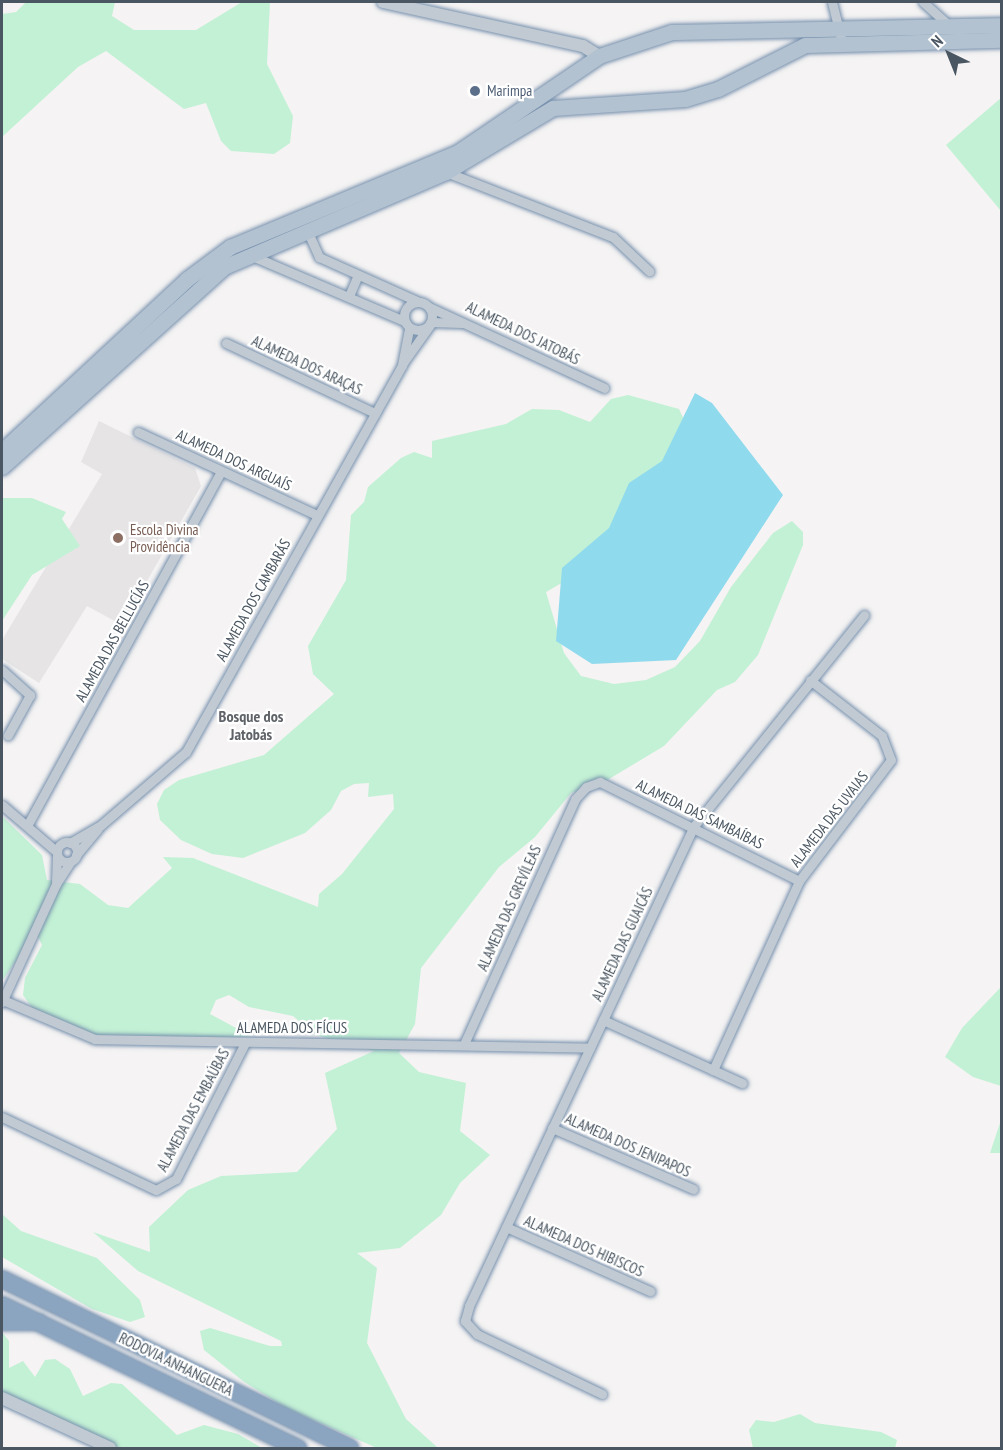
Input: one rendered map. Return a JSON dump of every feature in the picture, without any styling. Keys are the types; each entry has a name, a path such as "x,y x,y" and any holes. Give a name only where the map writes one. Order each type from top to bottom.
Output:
{"highway":[{"name":"RODOVIA ANHANGUERA","path":"2,1280 350,1449"},
{"name":"RODOVIA ANHANGUERA","path":"2,1305 298,1449"},
{"path":"2,1322 40,1322"}],"main road":[{"path":"2,467 205,282 247,254 446,172 566,104 685,99 718,89 781,54 805,45 842,36 1002,25"},
{"path":"777,31 781,54"},
{"path":"2,451 188,279 230,247 458,152 599,56 672,32 777,31 842,36 1002,40"}],"street":[{"path":"382,2 582,46 599,56"},
{"path":"832,2 842,36"},
{"path":"923,2 954,30"},
{"path":"446,172 614,237 650,271"},
{"name":"ALAMEDA DOS JATOBÁS","path":"308,230 319,257 429,307 440,307 462,323 604,388"},
{"path":"247,254 349,296 407,325 462,323"},
{"path":"349,296 358,275"},
{"path":"407,325 408,306 419,302"},
{"path":"429,307 431,324"},
{"name":"ALAMEDA DOS CAMBARÁS","path":"2,1001 56,884 74,858 101,825 186,752 402,365 431,324"},
{"name":"ALAMEDA DOS CAMBARÁS","path":"402,365 407,325"},
{"name":"ALAMEDA DOS ARAÇAS","path":"226,343 375,413"},
{"name":"ALAMEDA DOS ARGUAÍS","path":"138,432 317,515"},
{"name":"ALAMEDA DAS BELLUCÍAS","path":"28,824 220,471"},
{"name":"ALAMEDA DAS GUAICÁS","path":"602,1394 477,1334 465,1321 506,1227 694,826 864,615"},
{"path":"2,685 5,673 30,695 8,735"},
{"name":"ALAMEDA DAS UVAIAS","path":"713,1070 799,881 891,760 882,736 810,680"},
{"name":"ALAMEDA DAS SAMBAÍBAS","path":"586,787 600,782 694,826 799,881"},
{"name":"ALAMEDA DAS GREVÍLEAS","path":"464,1044 575,800 586,787"},
{"path":"2,805 41,832 68,843 74,858"},
{"name":"ALAMEDA DOS CAMBARÁS","path":"68,843 101,825"},
{"path":"41,832 57,854 74,858"},
{"path":"57,854 68,843"},
{"name":"ALAMEDA DOS CAMBARÁS","path":"56,884 57,854"},
{"name":"ALAMEDA DOS FÍCUS","path":"2,1001 95,1039 590,1048"},
{"path":"603,1020 742,1083"},
{"name":"ALAMEDA DAS EMBAÚBAS","path":"2,1117 156,1190 176,1179 244,1043"},
{"name":"ALAMEDA DOS JENIPAPOS","path":"552,1128 693,1189"},
{"name":"ALAMEDA DOS HIBISCOS","path":"506,1227 650,1291"},
{"path":"2,1398 110,1449"}],"shaded area":[{"name":"Escola Divina Providência","path":"99,421 195,468 201,486 122,625 87,606 39,683 2,659 2,640 102,474 81,462"}],"green space":[{"path":"26,2 115,2 112,16 134,30 196,30 242,2 270,2 267,64 293,116 290,143 274,154 231,151 221,141 206,103 184,109 106,51 78,67 2,137 2,14 16,12"},
{"path":"1001,98 1001,211 946,145"},
{"path":"628,395 679,409 685,422 682,442 598,562 546,592 564,653 581,676 614,684 646,680 675,667 700,641 731,587 773,533 792,521 803,532 803,545 758,655 735,682 717,690 664,746 604,782 571,793 535,837 499,867 421,968 415,1024 399,1053 419,1072 466,1083 460,1131 490,1155 460,1183 441,1215 400,1248 357,1253 377,1268 367,1343 406,1419 438,1448 377,1448 286,1408 243,1381 204,1350 200,1331 210,1328 270,1346 282,1346 281,1341 138,1271 93,1232 150,1252 149,1227 188,1190 221,1176 297,1172 337,1129 325,1073 374,1051 316,1035 293,1016 249,1007 229,995 216,1000 210,1014 251,1036 184,1043 100,1038 36,1013 23,995 25,978 42,945 36,932 2,981 2,816 42,855 47,880 80,884 108,905 128,908 172,868 163,857 193,858 318,907 319,894 342,874 394,809 393,794 368,797 369,783 354,784 341,791 331,810 305,833 243,858 212,854 181,840 160,820 157,804 164,790 179,780 264,755 334,694 313,674 308,646 346,580 351,515 364,502 368,487 401,458 414,452 432,458 432,441 506,424 532,409 559,410 590,422 611,399"},
{"path":"2,498 32,498 66,512 62,519 80,546 32,575 2,621"},
{"path":"1001,987 1001,1086 973,1077 945,1057 962,1028"},
{"path":"1001,1120 1001,1153 990,1153"},
{"path":"2,1214 21,1231 97,1258 140,1300 145,1317 130,1322 92,1309 2,1257"},
{"path":"2,1332 9,1341 9,1368 23,1361 35,1377 45,1360 55,1359 70,1369 83,1396 111,1383 122,1384 177,1435 204,1425 238,1434 262,1448 112,1448 2,1393"},
{"path":"800,1414 815,1423 881,1432 897,1440 895,1448 753,1448 749,1430 756,1420 774,1422"}],"water":[{"path":"695,393 712,403 783,495 676,660 592,664 556,641 562,568 609,528 629,483 662,461"}],"place":[{"name":"Marimpa","path":"475,91"},
{"name":"Escola Divina Providência","path":"118,538"}],"district":[{"name":"Bosque dos Jatobás","path":"251,725"}]}
